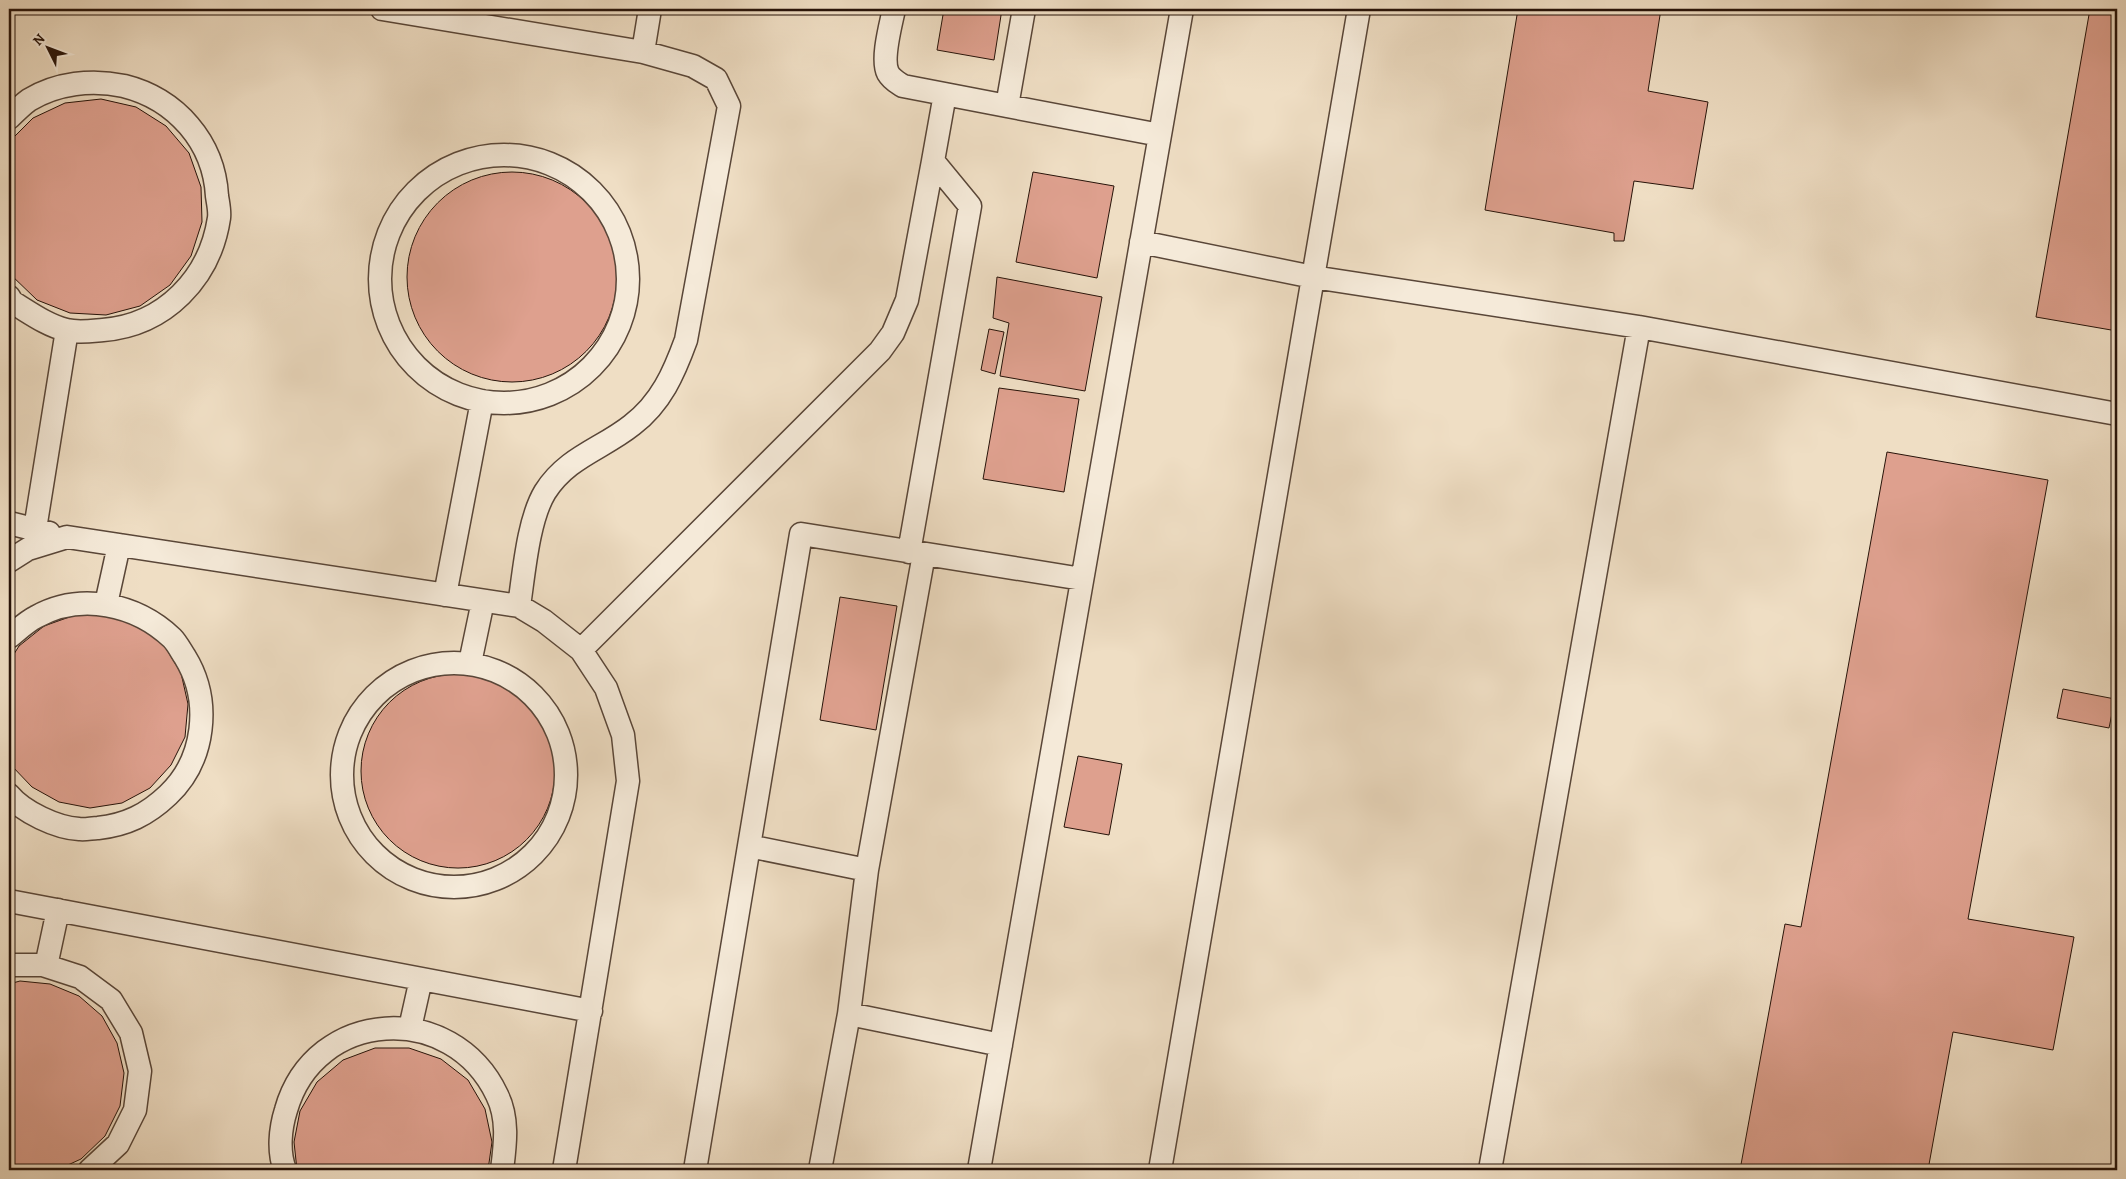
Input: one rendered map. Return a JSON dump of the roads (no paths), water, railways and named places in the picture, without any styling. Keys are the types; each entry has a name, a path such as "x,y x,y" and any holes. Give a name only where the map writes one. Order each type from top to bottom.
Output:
{"lane":[{"path":"382,9 643,52 693,66 716,79 729,106 686,340 674,373 654,405 632,426 565,468 545,492 534,519 519,606"},
{"path":"643,52 650,9"},
{"path":"894,9 886,56 887,71 893,80 903,86 1160,135"},
{"path":"1007,106 1024,9"},
{"path":"979,1170 1182,9"},
{"path":"1160,1170 1359,9"},
{"path":"9,118 29,100 65,85 104,82 143,91 176,112 201,141 216,178 219,217 209,255 188,289 158,314 122,328 83,331 67,330 45,322 12,302 9,297"},
{"path":"581,650 880,351 893,333 908,300 945,94"},
{"path":"514,154 552,163 586,184 611,214 626,250 628,289 619,328 598,361 568,386 532,401 493,404 482,401 455,394 422,374 397,344 382,308 379,269 388,232 408,198 438,173 475,157 514,154"},
{"path":"820,1170 849,1014 867,870 970,206 933,161"},
{"path":"1141,242 1313,278 1639,327 2117,414"},
{"path":"1490,1170 1639,327"},
{"path":"34,529 67,330"},
{"path":"445,595 482,401"},
{"path":"9,524 67,537 519,606 544,621 581,650 606,688 623,734 628,781 564,1170"},
{"path":"695,1170 801,534 1082,579"},
{"path":"9,561 28,549 67,537"},
{"path":"106,604 119,545"},
{"path":"470,663 484,601"},
{"path":"9,637 36,617 70,605 106,604 143,616 173,639 194,672 203,710 198,749 180,783 152,810 117,826 78,829 43,820 13,800 9,795"},
{"path":"470,663 507,675 538,698 559,731 567,769 563,808 545,842 517,869 482,885 442,888 408,879 378,860 355,832 343,798 342,762 352,727 362,712 372,698 400,676 434,664 470,663"},
{"path":"749,846 867,870"},
{"path":"9,901 591,1011"},
{"path":"46,966 58,910"},
{"path":"9,966 46,966 80,977 111,1000 131,1033 140,1071 135,1110 118,1144 90,1170"},
{"path":"410,1028 421,978"},
{"path":"849,1014 1001,1045"},
{"path":"285,1170 282,1163 281,1127 291,1092 311,1063 340,1041 374,1029 410,1028 446,1040 477,1064 498,1096 507,1134 502,1170"}]}
